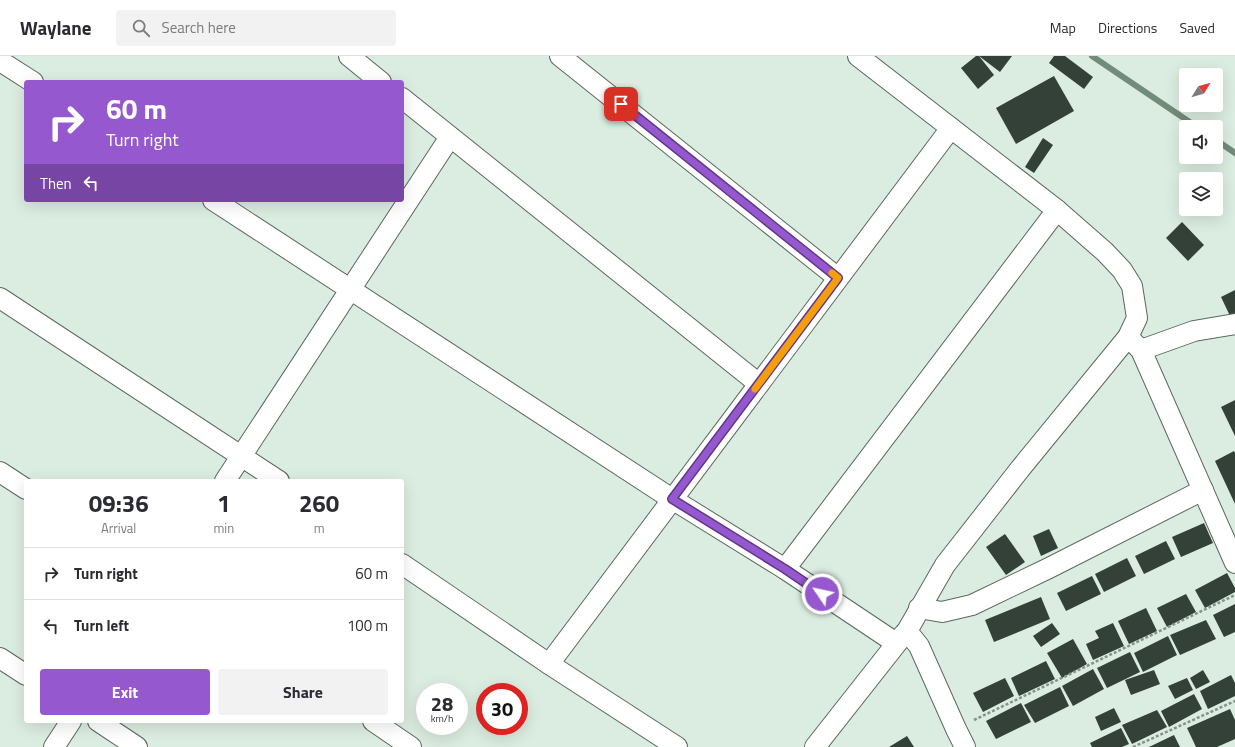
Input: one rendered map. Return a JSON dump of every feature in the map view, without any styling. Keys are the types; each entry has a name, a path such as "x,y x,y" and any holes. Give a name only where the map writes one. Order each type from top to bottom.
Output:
{"street":[{"path":"349,56 379,80"},
{"path":"560,56 838,278"},
{"path":"858,56 1057,210 1105,252 1122,270 1132,286 1137,318 1134,344 1204,490 1235,564"},
{"path":"0,61 29,80"},
{"path":"404,100 759,384"},
{"path":"549,664 951,128"},
{"path":"226,479 450,137"},
{"path":"216,202 672,499 785,569 919,646 965,747"},
{"path":"785,569 1057,210"},
{"path":"0,298 276,479"},
{"path":"815,747 901,637 945,565 1020,469 1134,344 1235,324"},
{"path":"0,472 24,488"},
{"path":"919,608 942,612 972,605 1204,490"},
{"path":"404,565 549,664 677,747"},
{"path":"0,658 24,674"},
{"path":"54,747 70,723"},
{"path":"101,723 137,747"},
{"path":"376,723 411,747"}],"path":[{"path":"956,729 1235,595"},
{"path":"1133,747 1235,701"}],"building":[{"path":"976,56 979,56 994,75 978,89 961,68"},
{"path":"979,56 1012,56 1000,72"},
{"path":"1054,56 1065,56 1093,77 1084,89 1049,63"},
{"path":"1054,76 1074,111 1016,144 996,108"},
{"path":"1043,138 1053,145 1034,173 1025,167"},
{"path":"1182,222 1204,245 1188,261 1166,238"},
{"path":"1235,290 1235,316 1231,318 1221,297"},
{"path":"1235,400 1235,436 1221,407"},
{"path":"1234,451 1235,453 1235,504 1215,461"},
{"path":"1204,523 1213,543 1181,557 1172,537"},
{"path":"1049,529 1058,548 1041,556 1033,536"},
{"path":"1005,534 1025,562 1006,575 986,547"},
{"path":"1166,541 1175,559 1144,574 1135,556"},
{"path":"1127,558 1136,576 1104,592 1095,574"},
{"path":"1227,573 1235,588 1235,592 1205,608 1195,590"},
{"path":"1092,576 1101,594 1066,611 1057,593"},
{"path":"1186,594 1196,612 1167,627 1157,608"},
{"path":"1041,597 1050,619 994,642 985,620"},
{"path":"1235,604 1235,632 1224,637 1213,615"},
{"path":"1146,608 1157,631 1129,644 1118,621"},
{"path":"1206,620 1216,639 1180,655 1170,635"},
{"path":"1052,623 1060,634 1041,647 1033,636"},
{"path":"1113,623 1124,646 1093,660 1086,644 1099,638 1095,631"},
{"path":"1168,636 1177,655 1143,672 1134,653"},
{"path":"1073,639 1087,664 1062,678 1047,653"},
{"path":"1130,652 1140,672 1107,688 1097,668"},
{"path":"1046,661 1055,679 1019,696 1011,678"},
{"path":"1093,669 1104,689 1073,706 1062,686"},
{"path":"1154,670 1160,684 1131,695 1125,680"},
{"path":"1203,670 1210,682 1196,689 1190,678"},
{"path":"1231,675 1235,683 1235,696 1208,709 1200,691"},
{"path":"1005,678 1014,696 983,712 973,693"},
{"path":"1187,678 1193,690 1175,699 1168,686"},
{"path":"1060,687 1069,706 1035,723 1024,705"},
{"path":"1194,694 1202,709 1169,727 1161,711"},
{"path":"1021,703 1031,722 996,739 986,721"},
{"path":"1114,708 1121,722 1101,731 1095,717"},
{"path":"1230,709 1235,720 1235,739 1217,747 1196,747 1187,728"},
{"path":"1157,710 1167,727 1132,744 1122,725"},
{"path":"1121,728 1129,744 1122,747 1092,747 1090,743"},
{"path":"1174,735 1180,747 1149,747"},
{"path":"907,736 914,747 889,747"}],"waterway":[{"path":"1092,56 1187,120"},
{"path":"1223,145 1235,153"}],"slow traffic":[{"path":"755,389 838,278 832,273"}],"route":[{"path":"621,104 838,278 672,499 785,569 822,594"}]}
